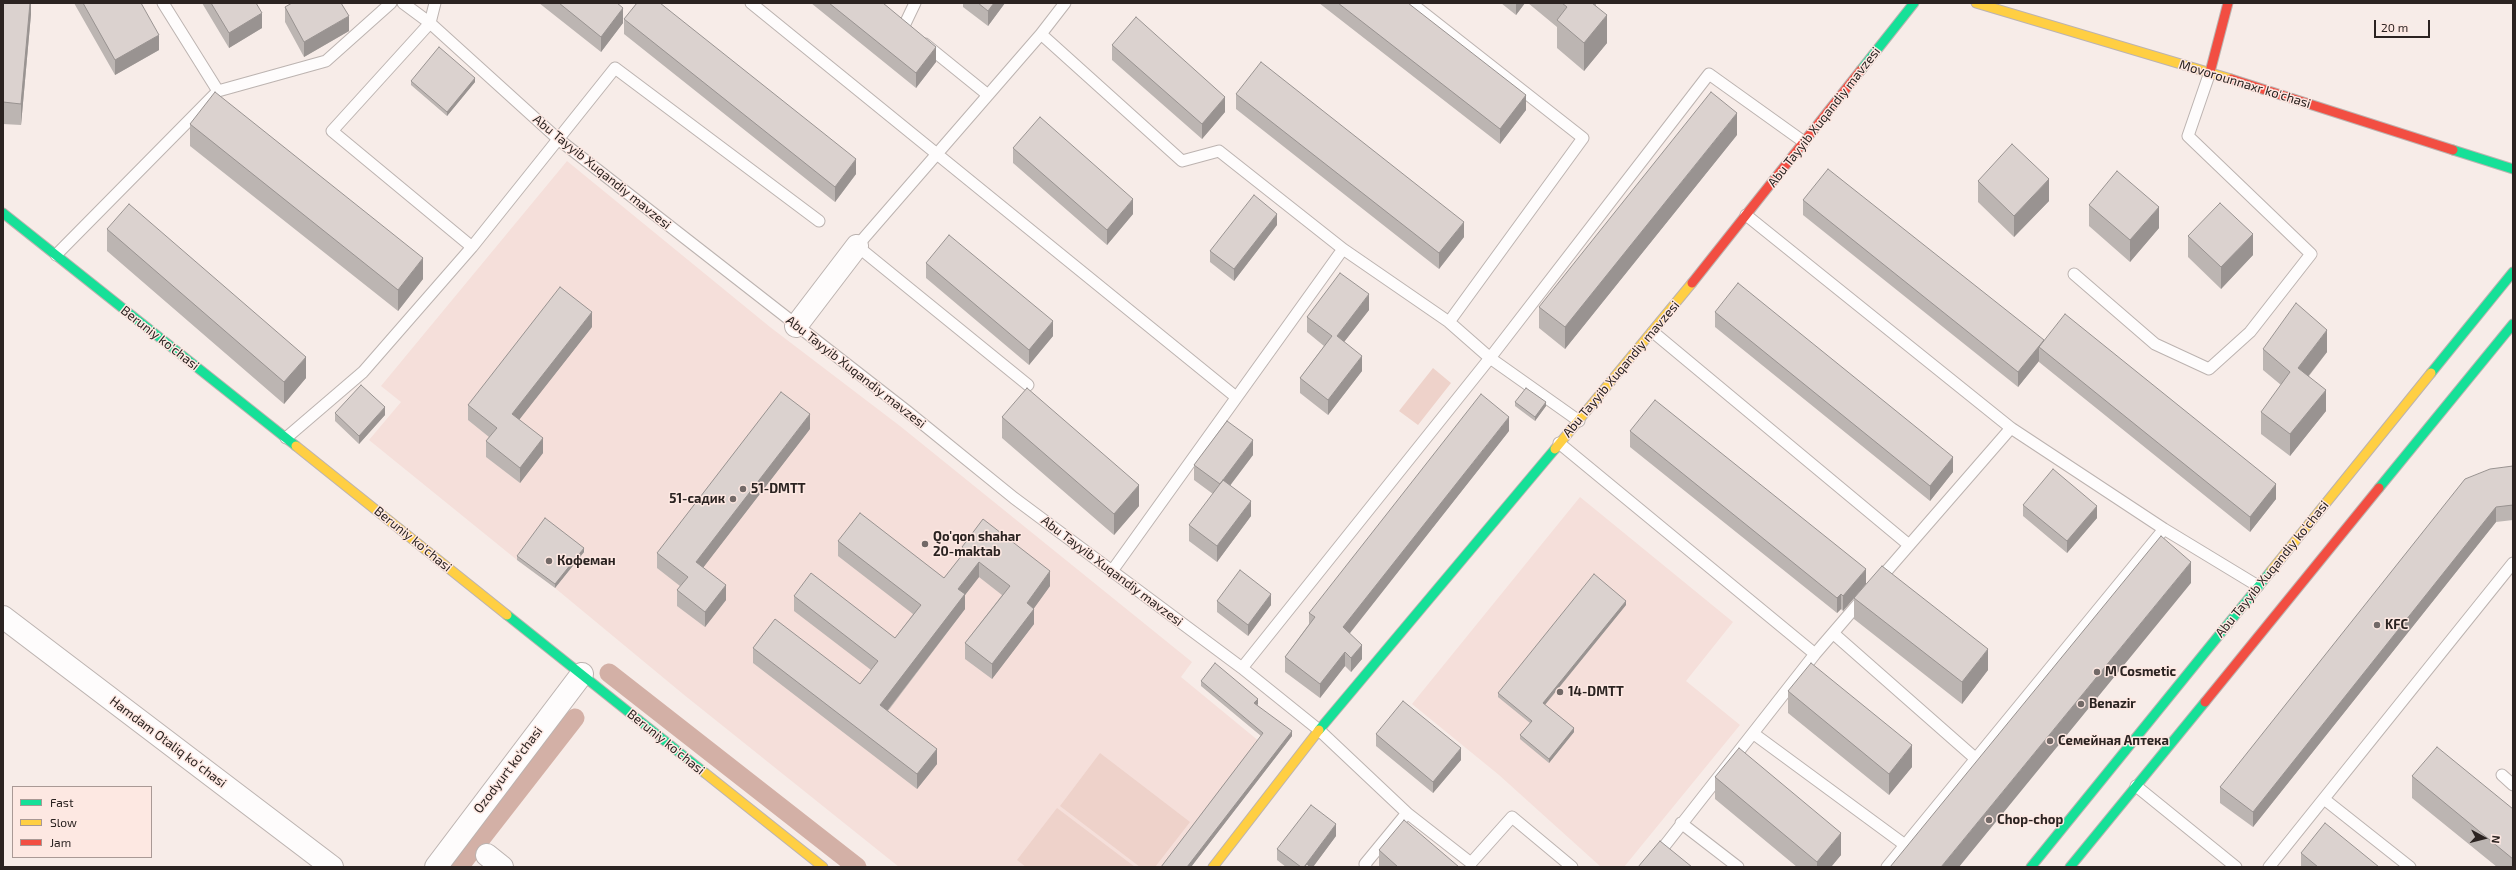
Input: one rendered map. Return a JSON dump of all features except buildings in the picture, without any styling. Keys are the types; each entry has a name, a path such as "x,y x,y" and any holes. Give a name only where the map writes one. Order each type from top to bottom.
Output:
{"main road":[{"name":"Abu Tayyib Xuqandiy mavzesi","path":"1213,867 1319,730 1653,332 1914,3"},
{"name":"Movorounnaxr ko'chasi","path":"1976,3 2210,72 2513,169"},
{"path":"2210,72 2228,3"},
{"name":"Beruniy ko'chasi","path":"3,213 823,867"},
{"name":"Abu Tayyib Xuqandiy ko'chasi","path":"2031,867 2513,272"},
{"path":"2070,867 2513,324"}],"street":[{"path":"796,326 857,246"},
{"name":"Hamdam Otaliq koʻchasi","path":"3,617 332,867"},
{"name":"Ozodyurt ko'chasi","path":"436,867 582,674"}],"lane":[{"path":"163,3 218,91"},
{"path":"56,256 218,91 326,61 391,3"},
{"name":"Abu Tayyib Xuqandiy mavzesi","path":"403,3 430,23 558,139 1014,498 1242,668 1319,730"},
{"path":"435,3 430,23 332,131 472,247"},
{"path":"751,3 936,155 1236,397"},
{"path":"904,26 915,3"},
{"path":"1028,384 857,246 1041,34 1065,3"},
{"path":"1411,3 1583,138 1449,322"},
{"path":"892,17 988,95"},
{"path":"1041,34 1182,161 1218,151 1343,248 1449,322 1490,358 1579,422"},
{"path":"286,438 363,372 472,247 615,68 819,221"},
{"path":"2074,274 2155,344 2209,369 2250,332 2311,254 2188,136 2210,72"},
{"path":"1242,668 1490,358 1709,74 1804,142"},
{"path":"1746,215 2011,428 2164,529 2258,586"},
{"path":"1112,571 1343,248"},
{"path":"1653,332 1909,545"},
{"path":"1648,867 1681,823 1754,734 1815,654 1834,634 2011,428"},
{"path":"1560,443 1815,654"},
{"path":"1887,867 2164,529"},
{"path":"2269,867 2513,563"},
{"path":"1834,634 1976,759"},
{"path":"1319,730 1407,813 1473,865 1512,817 1572,867"},
{"path":"1754,734 1905,845"},
{"path":"2502,775 2513,785"},
{"path":"2136,786 2236,867"},
{"path":"2324,799 2410,867"},
{"path":"1366,867 1365,864 1407,813"},
{"path":"1681,823 1738,867"}],"shaded area":[{"path":"567,161 770,327 900,426 1192,662 1181,677 1260,742 1165,867 899,867 683,694 555,588 585,551 545,522 517,560 369,440 401,402 381,386"},
{"path":"1433,368 1451,383 1418,425 1399,411"},
{"name":"14-DMTT","path":"1580,497 1733,622 1686,681 1740,725 1624,867 1601,867 1499,775 1412,704"},
{"path":"1100,753 1190,822 1155,867 1140,867 1060,806"},
{"path":"1057,808 1135,867 1026,867 1017,860"}],"waterway":[{"path":"609,673 857,867"},
{"path":"459,867 575,718"}],"traffic: fast":[{"path":"1861,70 1914,3"},
{"path":"2453,150 2513,169"},
{"path":"3,213 296,446"},
{"path":"2431,373 2513,272"},
{"path":"2379,488 2513,324"},
{"path":"1319,730 1555,449"},
{"path":"2031,867 2271,571"},
{"path":"507,615 705,773"},
{"path":"2070,867 2205,702"}],"traffic: slow":[{"path":"1976,3 2231,79"},
{"path":"1555,449 1692,283"},
{"path":"2271,571 2431,373"},
{"path":"296,446 507,615"},
{"path":"1213,867 1319,730"},
{"path":"705,773 823,867"}],"traffic: jam":[{"path":"2210,72 2228,3"},
{"path":"1692,283 1861,70"},
{"path":"2231,79 2453,150"},
{"path":"2205,702 2379,488"}],"place":[{"name":"51-DMTT","path":"743,489"},
{"name":"51-садик","path":"733,499"},
{"name":"Qo'qon shahar 20-maktab","path":"925,544"},
{"name":"Кофеман","path":"549,561"},
{"name":"KFC","path":"2377,625"},
{"name":"M Cosmetic","path":"2097,672"},
{"name":"14-DMTT","path":"1560,692"},
{"name":"Benazir","path":"2081,704"},
{"name":"Семейная Аптека","path":"2050,741"},
{"name":"Chop-chop","path":"1989,820"}]}
